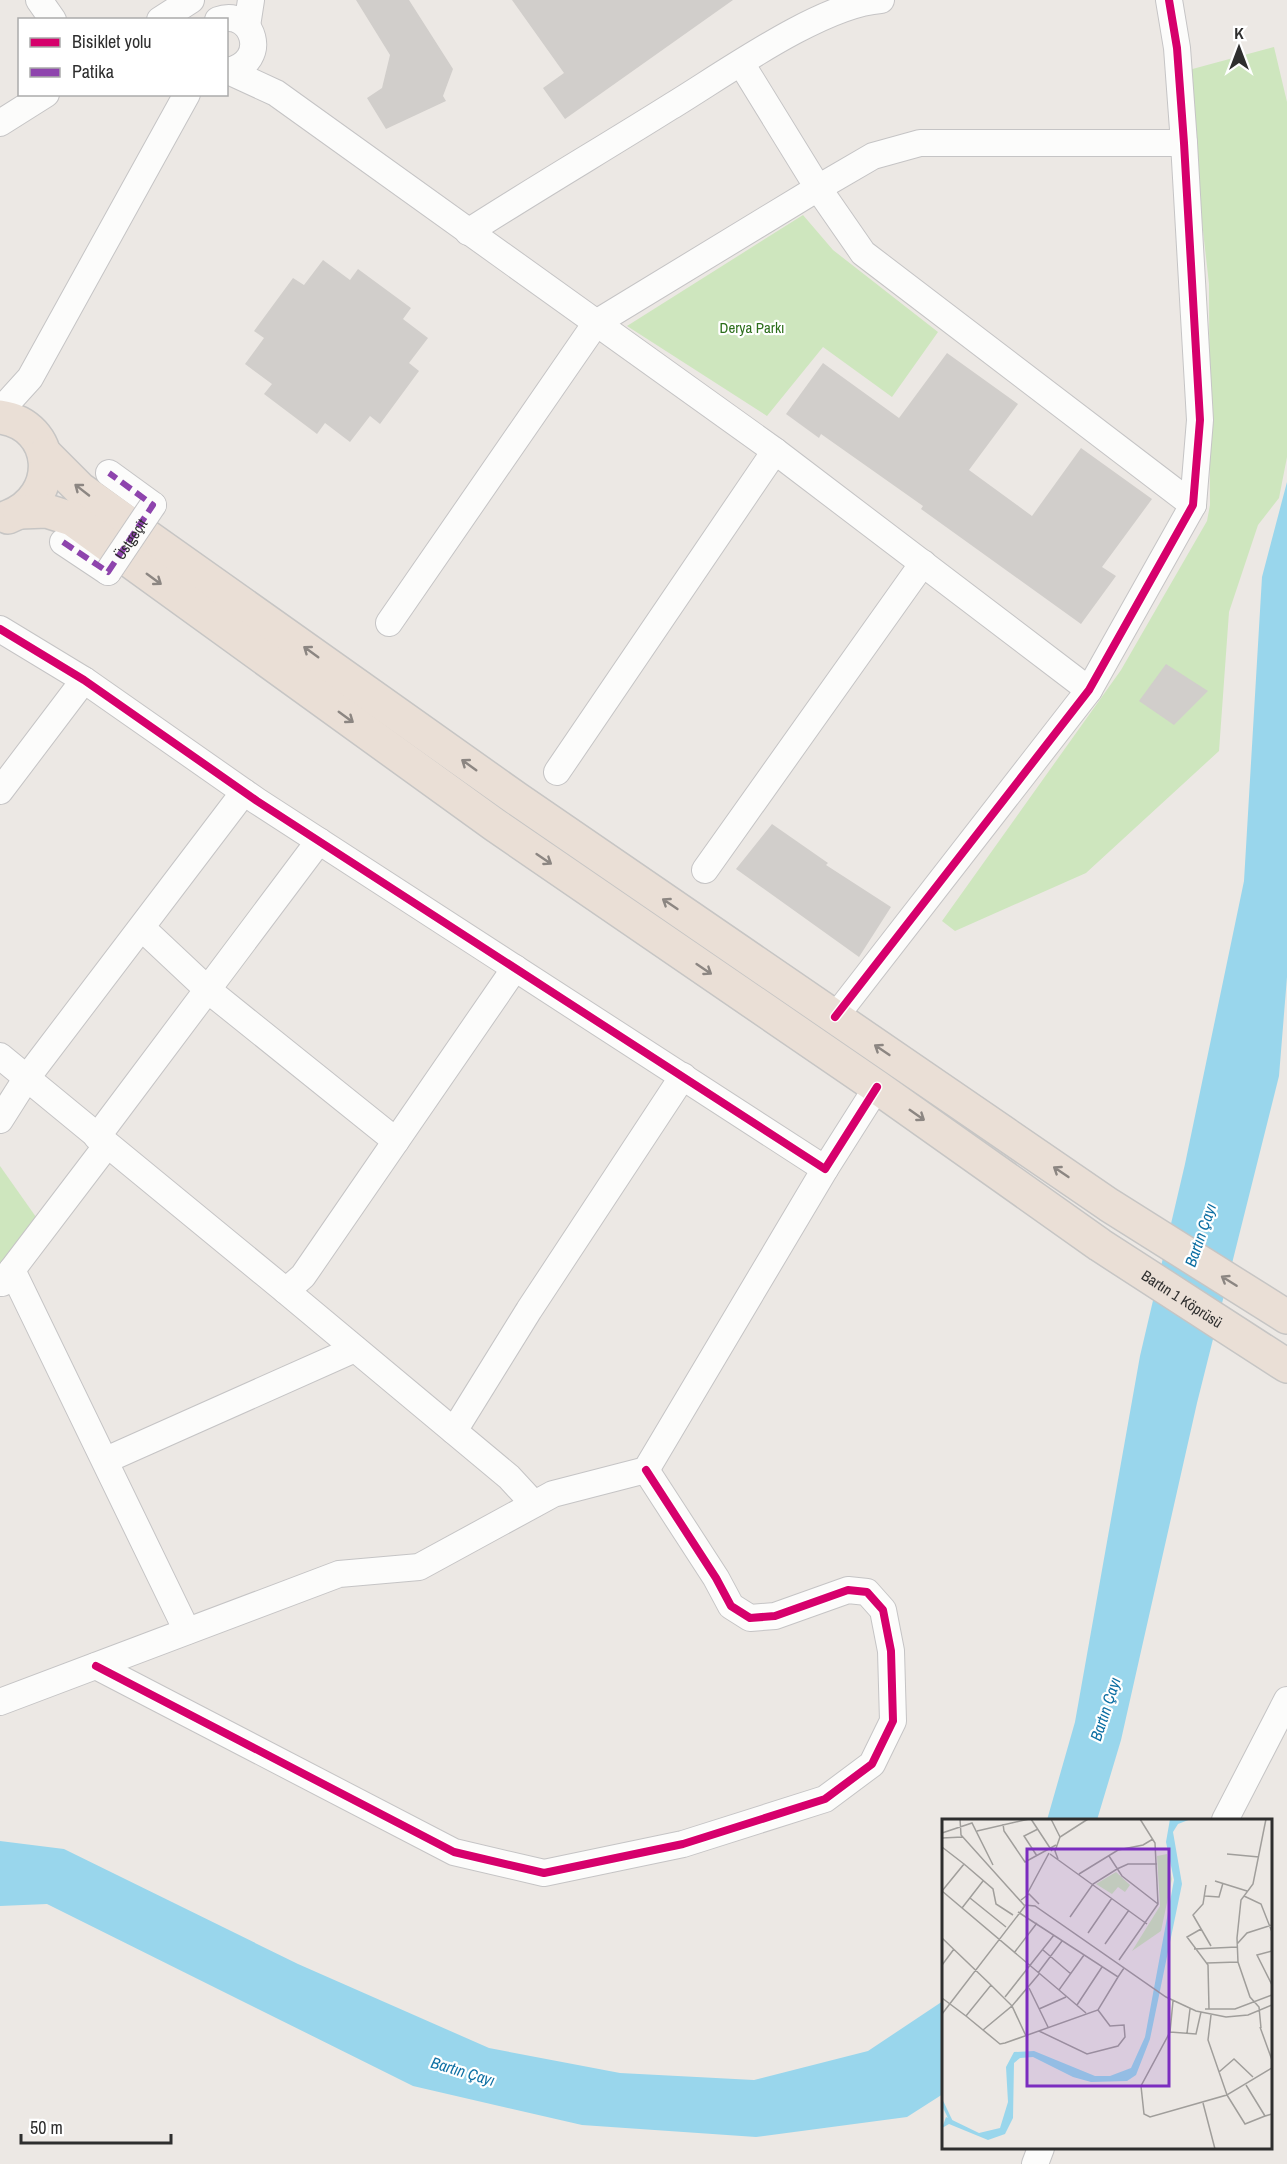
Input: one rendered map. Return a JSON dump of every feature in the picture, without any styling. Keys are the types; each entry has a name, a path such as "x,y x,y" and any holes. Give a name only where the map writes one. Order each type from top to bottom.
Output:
{"highway":[{"path":"0,417 11,419 26,427 41,447 80,489 517,799 1109,1205 1283,1314"},
{"path":"10,515 33,501 42,487 46,471 41,447"},
{"name":"Bartın 1 Köprüsü","path":"10,515 47,512 72,519 495,825 877,1087 1100,1245 1276,1359"}],"street":[{"path":"39,0 52,18"},
{"path":"168,18 191,0"},
{"path":"215,11 241,0"},
{"path":"228,71 244,65 250,38 250,0"},
{"path":"468,232 741,63 827,15 881,0"},
{"path":"835,1017 1089,690 1193,506 1200,420 1177,48 1169,0"},
{"path":"215,11 240,21 276,93"},
{"path":"741,63 818,188 863,253 1193,506"},
{"path":"228,71 276,93 775,451 1089,690"},
{"path":"0,123 43,96"},
{"path":"0,411 30,378 187,96"},
{"path":"389,624 596,323 818,188 873,156 920,143 1184,143"},
{"path":"30,378 28,406 41,447"},
{"path":"557,772 775,451"},
{"name":"Üstgeçit","path":"63,542 108,572 153,506 109,473"},
{"path":"705,870 923,563"},
{"path":"0,629 84,680 244,792 825,1169"},
{"path":"0,791 84,680"},
{"path":"0,1120 3,1119 26,1079 244,792"},
{"path":"188,1631 106,1460 6,1277 208,990 319,841"},
{"path":"141,928 208,990 396,1141"},
{"path":"286,1291 303,1276 515,968"},
{"path":"0,1056 509,1477 534,1504"},
{"path":"454,1431 529,1310 682,1076"},
{"path":"0,1702 339,1574 419,1567 553,1494 646,1470 825,1169 877,1087"},
{"path":"106,1460 355,1348"},
{"path":"96,1666 454,1852 544,1873 682,1844 825,1799 872,1764 892,1721 891,1651 883,1610 867,1592 848,1590 775,1616 750,1618 731,1606 716,1578 646,1470"},
{"path":"1226,1819 1287,1700"},
{"path":"1035,2164 1041,2149"}],"green space":[{"path":"1274,47 1287,102 1287,457 1279,498 1258,525 1229,612 1219,751 1086,873 955,931 942,921 1121,670 1207,521 1210,505 1209,284 1185,71"},
{"name":"Derya Parkı","path":"803,215 833,250 938,332 892,397 823,347 767,416 627,326"},
{"path":"0,1166 36,1217 0,1270"}],"water":[{"name":"Bartın Çayı","path":"1287,482 1287,977 1279,1076 1197,1403 1121,1740 1097,1819 1047,1819 1075,1722 1140,1356 1185,1164 1244,881 1262,577"},
{"name":"Bartın Çayı","path":"0,1841 64,1849 298,1964 489,2048 620,2073 754,2080 868,2051 942,2002 942,2095 907,2117 756,2137 582,2125 413,2086 47,1904 0,1906"}],"building":[{"path":"356,0 409,0 453,69 443,96 446,101 386,129 367,98 382,88 390,55"},
{"path":"512,0 733,0 565,119 543,88 564,73"},
{"path":"323,260 350,280 358,269 411,308 403,319 428,338 409,363 419,371 380,424 370,416 350,442 325,423 317,434 264,394 272,384 245,364 264,338 254,331 293,278 304,285"},
{"path":"947,353 1018,404 969,470 1032,516 1081,448 1152,499 1102,567 1116,576 1081,624 921,509 923,506 821,434 819,438 786,414 823,363 899,418"},
{"path":"1166,664 1208,691 1174,725 1139,701"},
{"path":"772,824 828,863 826,865 891,907 859,957 736,869"}],"marked path":[{"path":"63,542 108,572 153,505 109,473"}],"cycle path":[{"path":"835,1017 1089,690 1193,505 1200,420 1177,48 1169,0"},
{"path":"0,629 84,680 257,801 825,1169 877,1087"},
{"path":"96,1666 454,1852 544,1873 683,1844 825,1799 872,1764 893,1721 891,1651 883,1610 867,1592 848,1590 775,1616 750,1618 731,1606 716,1578 646,1470"}]}
